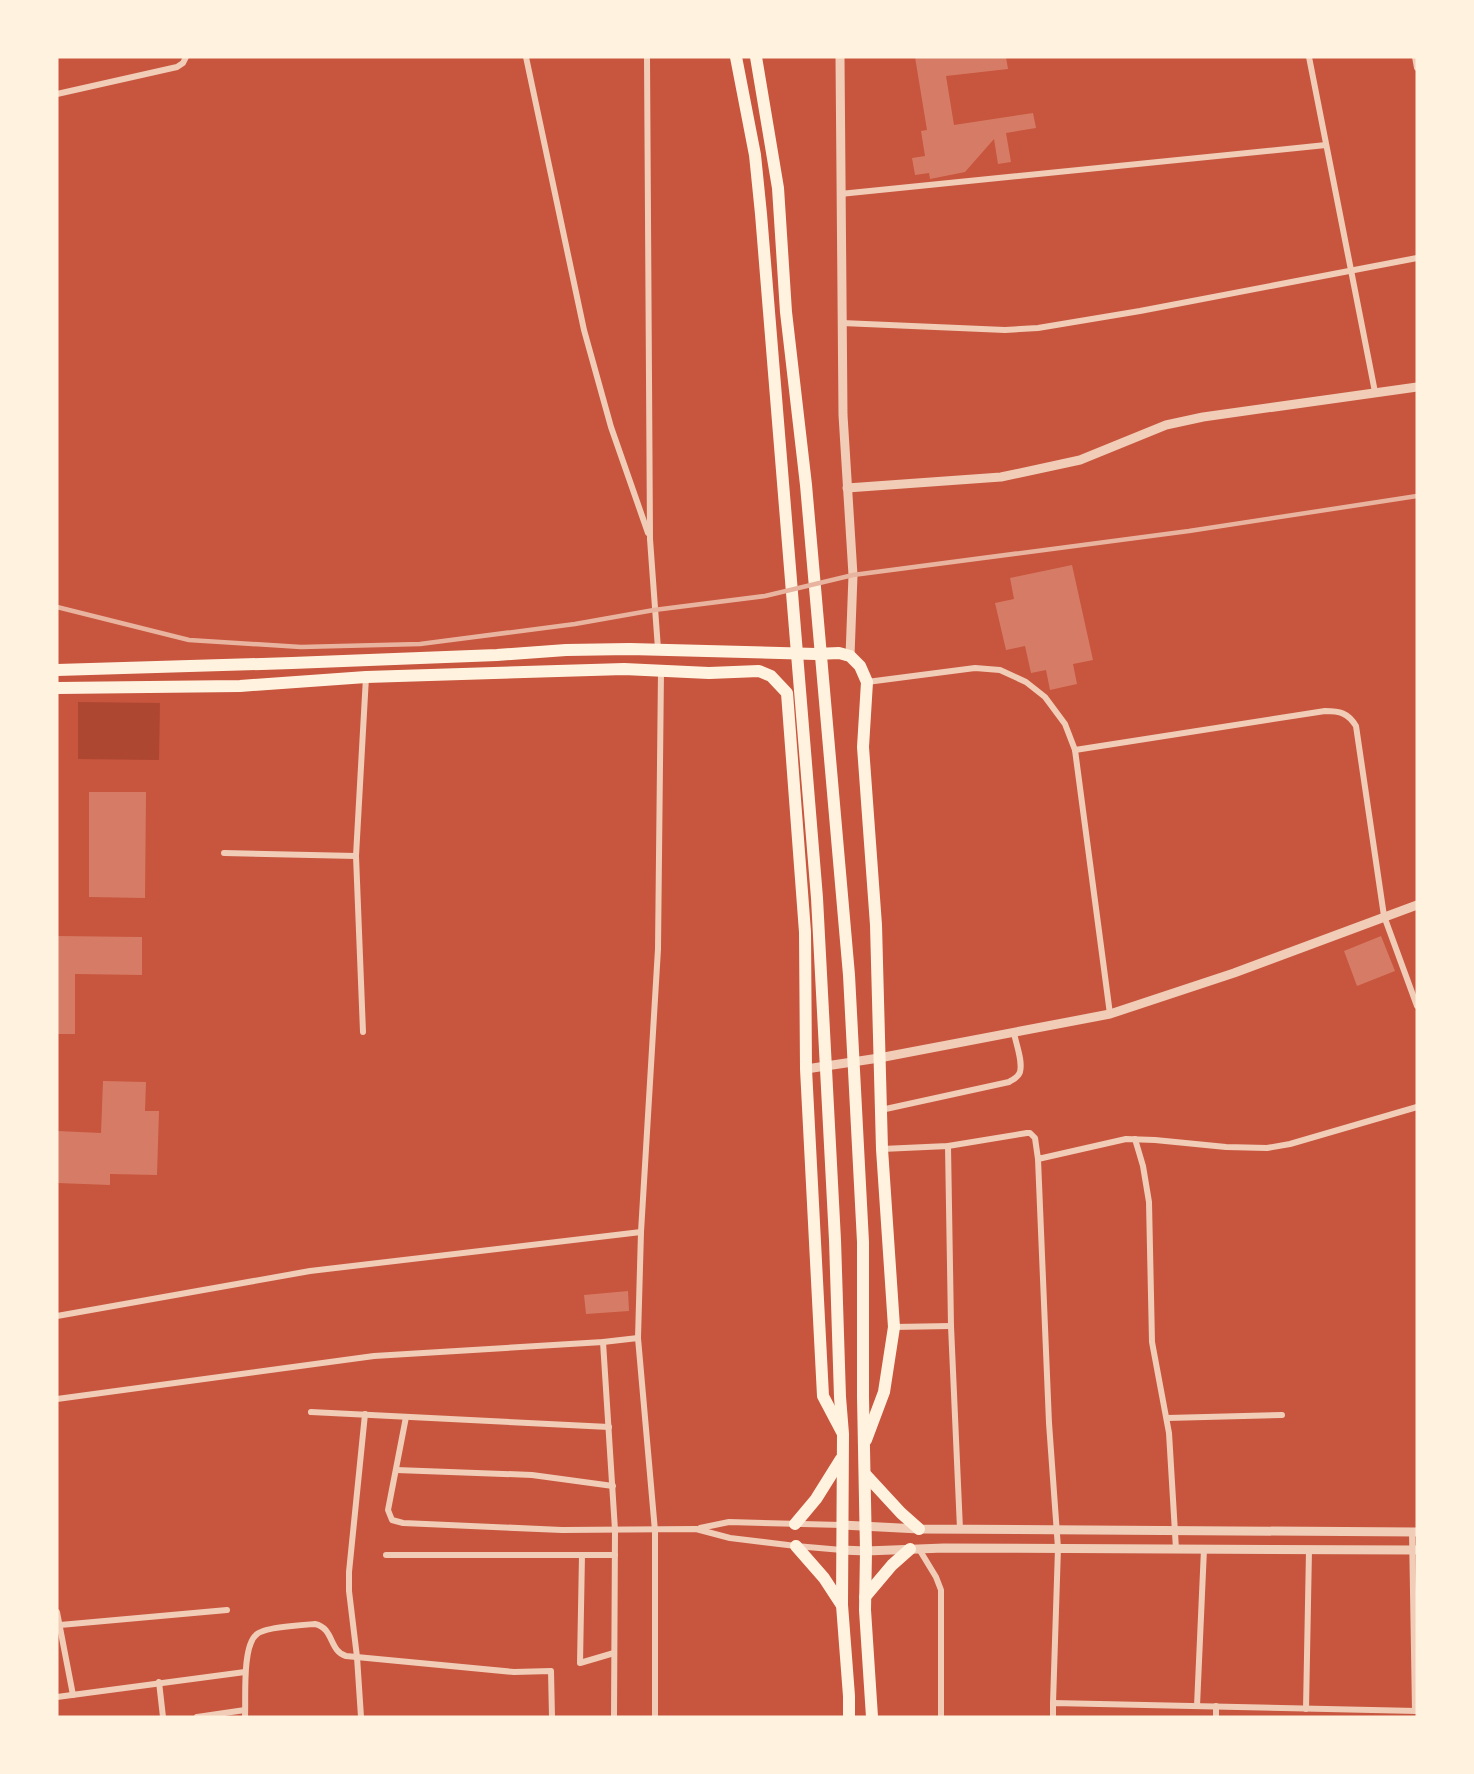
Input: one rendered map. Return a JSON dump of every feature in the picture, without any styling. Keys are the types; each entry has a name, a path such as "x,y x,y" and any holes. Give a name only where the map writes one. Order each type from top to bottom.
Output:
{"main road":[{"path":"736,57 755,155 761,214 817,898 836,1240 843,1434 841,1459 842,1605 849,1717"},
{"path":"756,57 778,188 786,312 806,485 849,975 863,1242 865,1597 872,1717"},
{"path":"57,670 349,661 566,650 839,653 850,656 860,666 867,682 862,747 876,925 882,1149 894,1327 884,1392 865,1444"},
{"path":"57,688 240,686 366,677 624,669 709,673 759,671 771,676 787,693 806,932 806,1069 823,1396 843,1434"},
{"path":"795,1524 816,1499 841,1459"},
{"path":"865,1474 901,1513 919,1528"},
{"path":"795,1546 824,1578 842,1605"},
{"path":"865,1597 892,1565 914,1549"}],"street":[{"path":"57,94 177,67 186,57"},
{"path":"525,57 584,330 611,427 650,539"},
{"path":"647,57 650,539 658,650"},
{"path":"840,57 843,415 853,575 850,656"},
{"path":"1309,57 1375,392"},
{"path":"1415,57 1417,68"},
{"path":"840,194 1326,145"},
{"path":"842,323 1005,330 1038,328 1140,311 1417,258"},
{"path":"847,488 1001,477 1080,460 1166,425 1203,417 1417,387"},
{"path":"867,682 975,668 1000,670 1026,682 1046,697 1065,724 1075,750 1110,1014"},
{"path":"655,1717 655,1531 638,1338 641,1232 658,949 661,671"},
{"path":"363,1032 356,856 366,677"},
{"path":"1075,750 1325,711 1339,711 1350,716 1356,726 1384,916 1417,1006"},
{"path":"224,853 356,856"},
{"path":"806,1069 879,1058 1110,1014 1234,973 1417,905"},
{"path":"881,1110 1009,1082 1017,1078 1020,1073 1020,1064 1014,1032"},
{"path":"1038,1159 1115,1140 1135,1139 1226,1148 1267,1148 1290,1144 1417,1107"},
{"path":"882,1149 948,1146 1030,1133 1035,1138 1038,1159 1048,1423 1058,1548 1053,1717"},
{"path":"1135,1139 1143,1166 1149,1202 1152,1342 1167,1418 1176,1549"},
{"path":"948,1146 951,1326 960,1529"},
{"path":"57,1316 310,1271 641,1232"},
{"path":"894,1327 951,1326"},
{"path":"57,1399 374,1356 638,1338"},
{"path":"603,1342 615,1530 614,1717"},
{"path":"311,1412 609,1427"},
{"path":"362,1717 349,1572 365,1414"},
{"path":"1167,1418 1282,1415"},
{"path":"406,1417 388,1510 392,1520 403,1523 562,1530 655,1531 696,1529 729,1522 960,1529 1414,1532 1416,1711 1379,1714 1306,1709 1053,1702"},
{"path":"396,1470 522,1474 613,1486"},
{"path":"696,1529 730,1538 866,1551 1058,1548 1414,1550"},
{"path":"914,1549 936,1577 941,1590 941,1717"},
{"path":"1197,1706 1204,1549"},
{"path":"1306,1709 1309,1550"},
{"path":"386,1555 615,1555"},
{"path":"582,1555 580,1663 614,1653"},
{"path":"60,1625 227,1610"},
{"path":"57,1612 73,1695"},
{"path":"197,1717 245,1714 245,1672 256,1634 306,1624 321,1625 330,1635 340,1654 514,1672 551,1671 552,1717"},
{"path":"57,1697 245,1672"},
{"path":"159,1682 163,1717"},
{"path":"1216,1706 1216,1717"}],"shaded area":[{"path":"78,702 160,703 159,760 78,759"}],"building":[{"path":"915,57 1006,57 1008,69 946,76 954,125 1033,113 1036,128 1006,133 1011,162 998,164 994,139 965,172 930,179 929,173 915,175 912,158 925,156 921,131 927,130"},
{"path":"1072,565 1093,660 1073,664 1077,684 1050,690 1046,670 1031,673 1025,646 1006,650 995,603 1014,599 1010,578"},
{"path":"89,792 146,792 145,898 89,897"},
{"path":"57,936 142,937 142,975 75,974 75,1034 57,1034"},
{"path":"1381,936 1395,971 1357,986 1344,951"},
{"path":"103,1081 146,1082 145,1111 159,1111 157,1175 110,1174 110,1185 57,1183 58,1131 101,1133"},
{"path":"628,1291 629,1311 586,1314 584,1295"}],"railway":[{"path":"57,607 189,640 301,647 420,644 765,596 853,575 1189,531 1417,496"}]}
